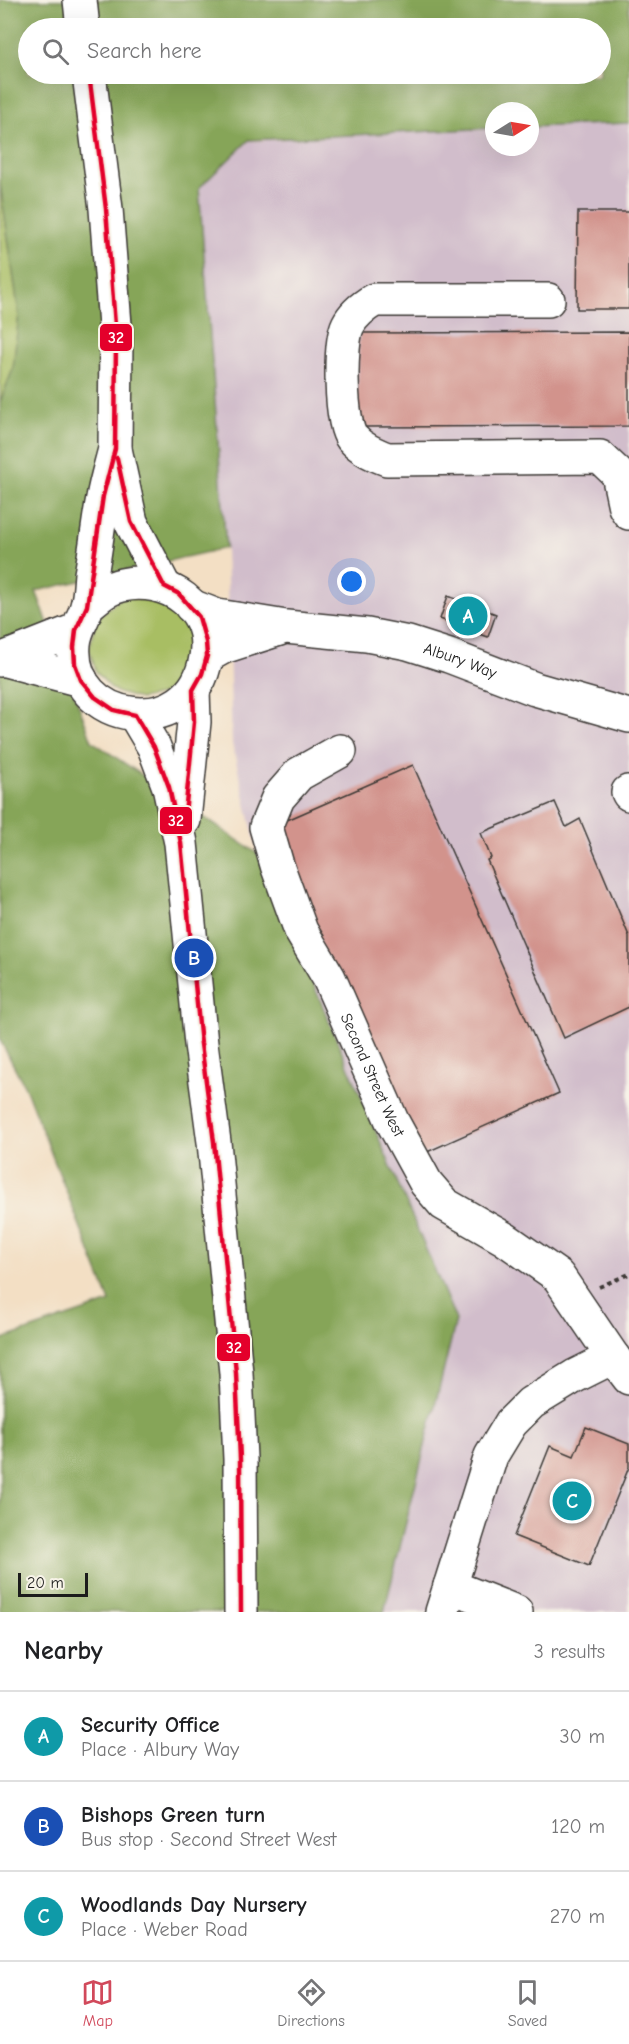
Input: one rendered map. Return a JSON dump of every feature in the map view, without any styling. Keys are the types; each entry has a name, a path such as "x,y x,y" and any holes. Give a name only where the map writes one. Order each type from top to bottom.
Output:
{"main road":[{"path":"80,0 82,18"},
{"path":"90,84 106,209 116,338 115,449 131,522 164,586"},
{"path":"548,300 375,300 359,309 348,325 342,347 344,417 351,436 367,452 387,459 600,457 618,474 625,507 629,513"},
{"path":"1,659 82,618 104,591 120,585 142,582 164,586 179,594 199,617 204,629 207,656 202,674 192,690 167,710 135,715 114,710 95,698 81,680 75,664 74,647 82,618 103,496 115,449"},
{"name":"Albury Way","path":"191,606 217,616 286,627 367,635 408,643 449,656 534,689 629,716"},
{"name":"Albury Way","path":"207,656 223,647 286,627"},
{"path":"1,659 81,680"},
{"path":"181,843 189,787 194,722 192,690"},
{"path":"135,715 154,747 170,787 181,843 214,1142 236,1373 240,1459 241,1612"},
{"name":"Second Street West","path":"340,751 299,774 278,798 266,827 301,931 329,978 392,1121 426,1183 444,1204 505,1239 558,1276 621,1368"},
{"path":"516,1612 446,1599 491,1456 511,1423 531,1403 575,1376 621,1368"}],"shaded area":[{"path":"629,123 629,1612 384,1612 456,1320 258,854 232,744 226,548 199,188 249,141 485,128 485,156 539,156 539,127"}],"green space":[{"path":"0,0 629,0 629,123 539,127 539,102 485,102 485,128 249,140 199,188 226,548 36,591 92,741 258,854 456,1320 384,1612 0,1612 0,1340 110,1302 25,1087 0,1040 0,402 13,369 19,314 0,183"},
{"path":"0,183 19,314 13,369 0,402"},
{"path":"126,594 178,605 195,644 179,683 161,695 140,699 119,693 96,672 89,649 96,618"}],"building":[{"path":"578,212 629,212 629,309 577,309"},
{"path":"629,332 629,426 357,427 359,333"},
{"path":"448,596 496,614 488,637 440,619"},
{"path":"413,765 559,1093 416,1157 269,828"},
{"path":"555,802 566,827 580,819 629,936 629,1007 564,1038 487,860 491,858 481,833"},
{"path":"586,1427 629,1444 629,1467 589,1566 514,1536 550,1446 574,1456"}],"transit line":[{"name":"32","path":"90,84 106,209 116,338 115,449 103,496 87,606 76,630 75,664 81,680 95,697 114,710 135,715 154,747 169,787 181,843 201,1044 214,1142 236,1373 240,1459 241,1612"},
{"name":"32","path":"117,458 131,522 164,586 179,594 199,617 206,642 207,656 202,674 193,690 194,722 185,814"}],"place":[{"name":"Security Office","path":"468,616"},
{"name":"Bishops Green turn","path":"194,958"},
{"name":"Woodlands Day Nursery","path":"572,1501"}]}
